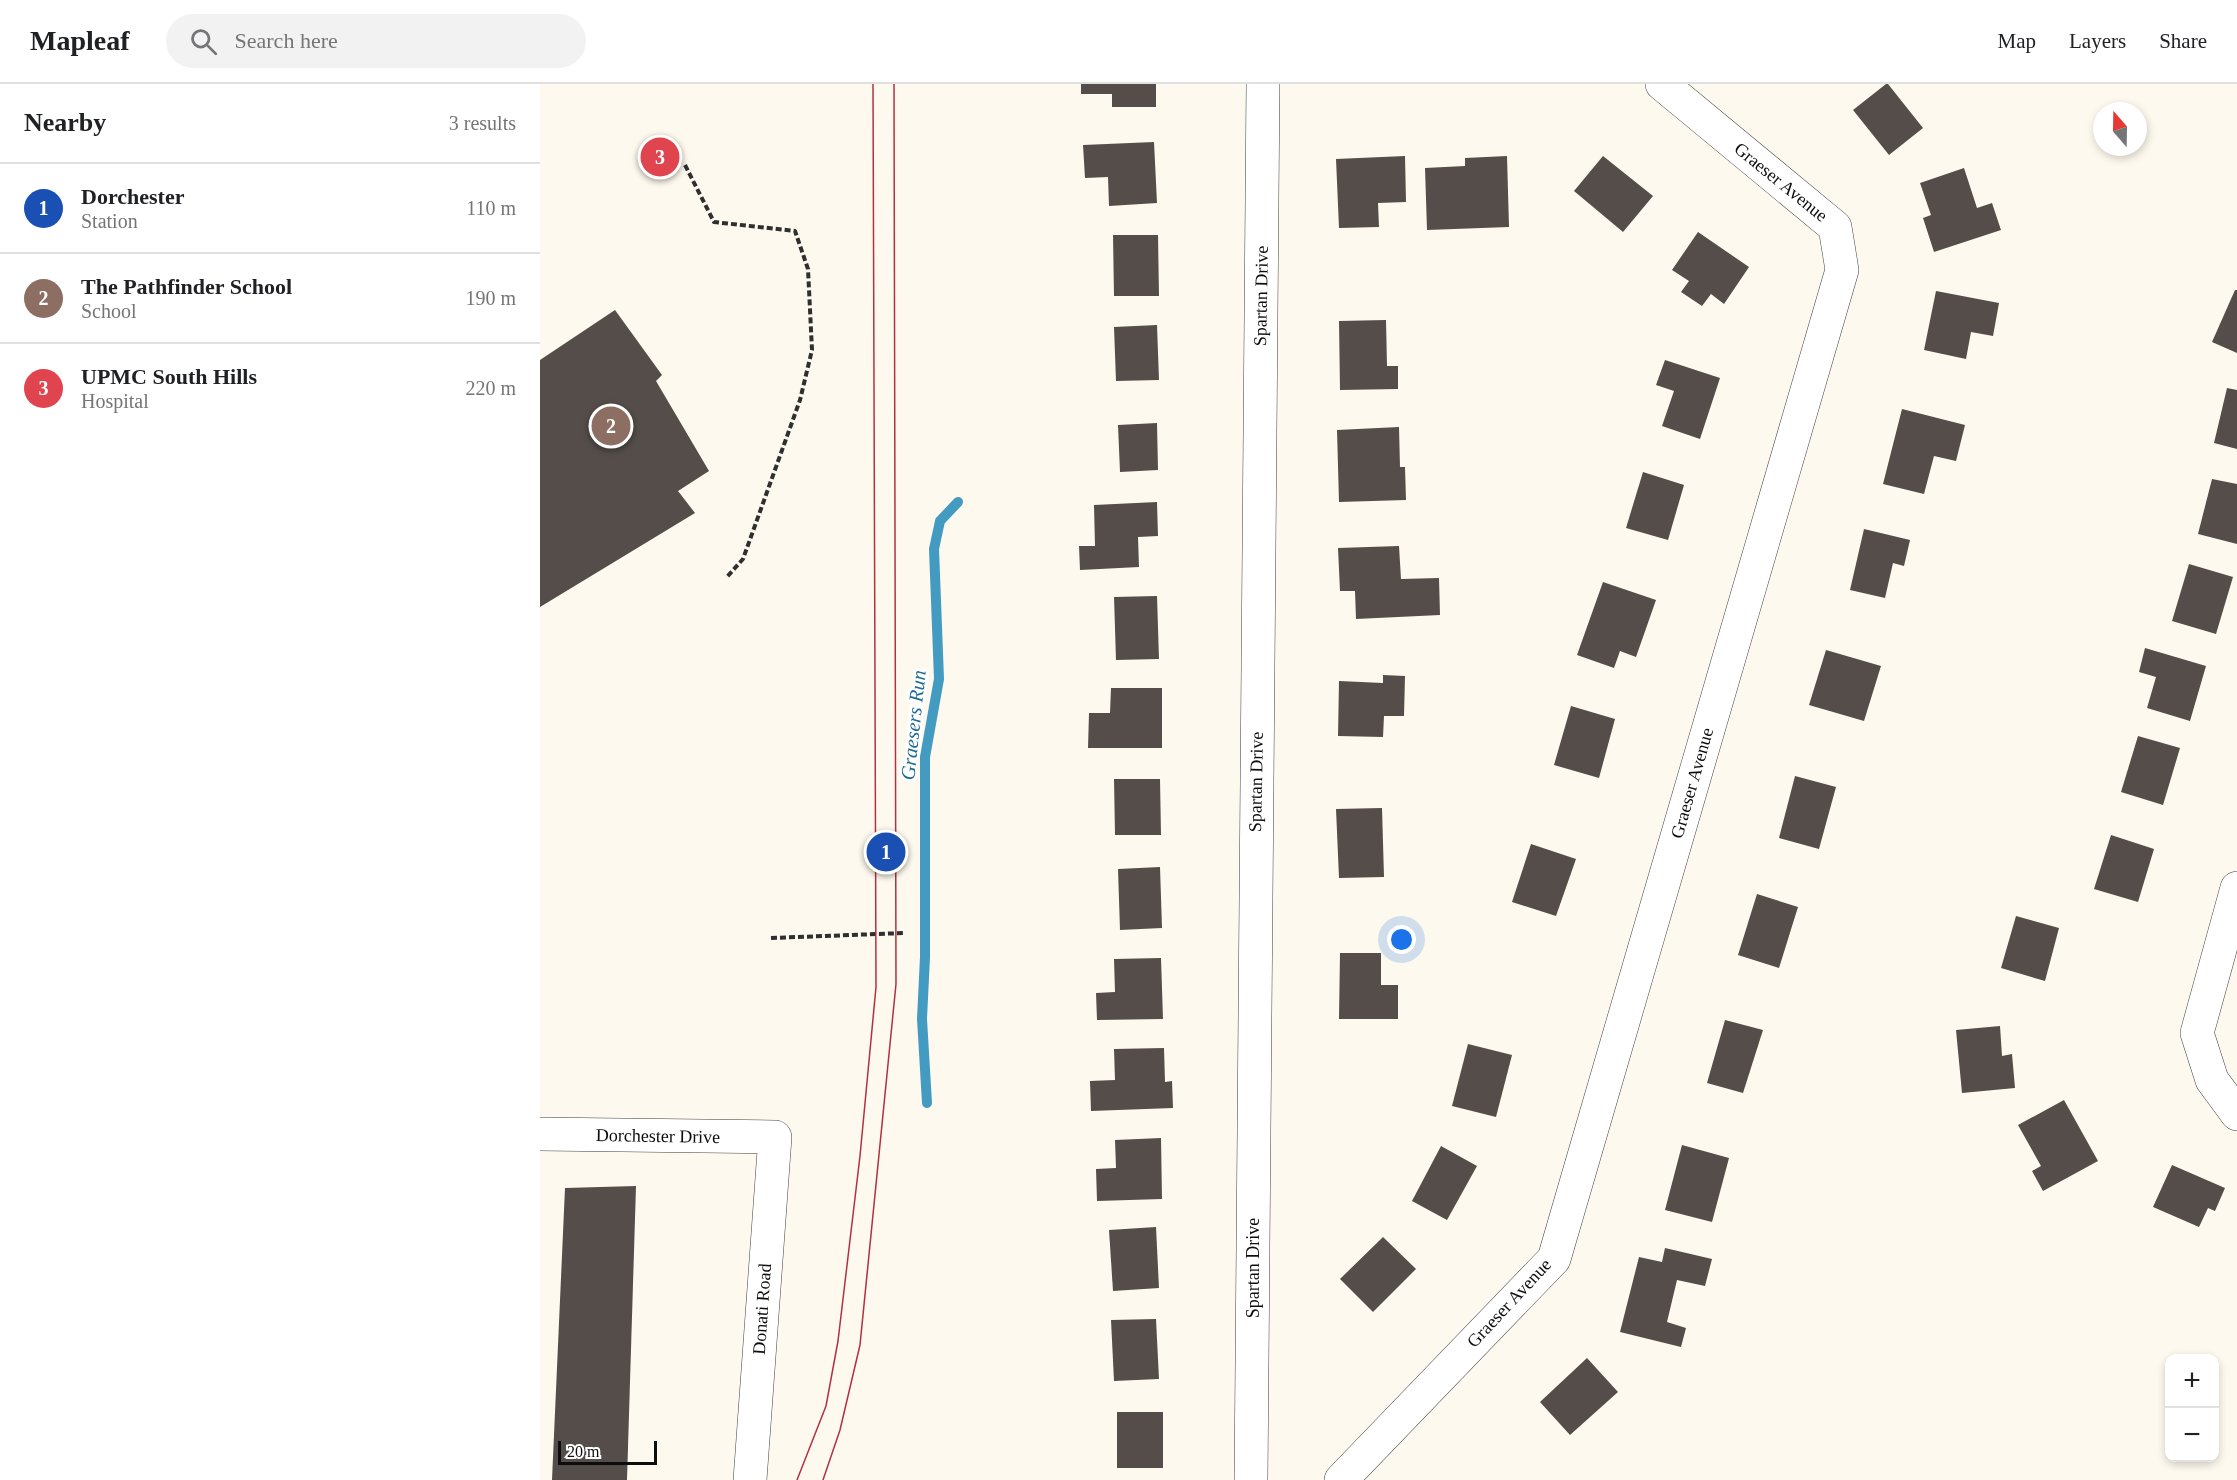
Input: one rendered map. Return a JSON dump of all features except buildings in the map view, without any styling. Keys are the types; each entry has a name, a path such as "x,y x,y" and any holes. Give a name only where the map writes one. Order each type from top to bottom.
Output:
{"street":[{"name":"Spartan Drive","path":"1251,1480 1263,84"},
{"name":"Graeser Avenue","path":"1341,1480 1554,1259 1842,270 1836,227 1662,84"},
{"path":"2237,888 2197,1033 2212,1080 2237,1114"},
{"name":"Dorchester Drive","path":"540,1134 775,1137"},
{"name":"Donati Road","path":"750,1480 775,1137"}],"path":[{"path":"685,165 714,222 795,231 808,269 812,350 800,400 743,560 727,577"},
{"path":"771,938 904,933"}],"waterway":[{"name":"Graesers Run","path":"927,1103 922,1019 925,957 925,757 939,679 934,549 940,521 958,502"}],"tram line":[{"path":"797,1480 826,1406 838,1341 860,1156 876,987 873,84"},
{"path":"823,1480 840,1430 860,1345 896,984 894,84"}],"place":[{"name":"UPMC South Hills","path":"660,157"},
{"name":"The Pathfinder School","path":"611,426"},
{"name":"Dorchester","path":"886,852"}]}
